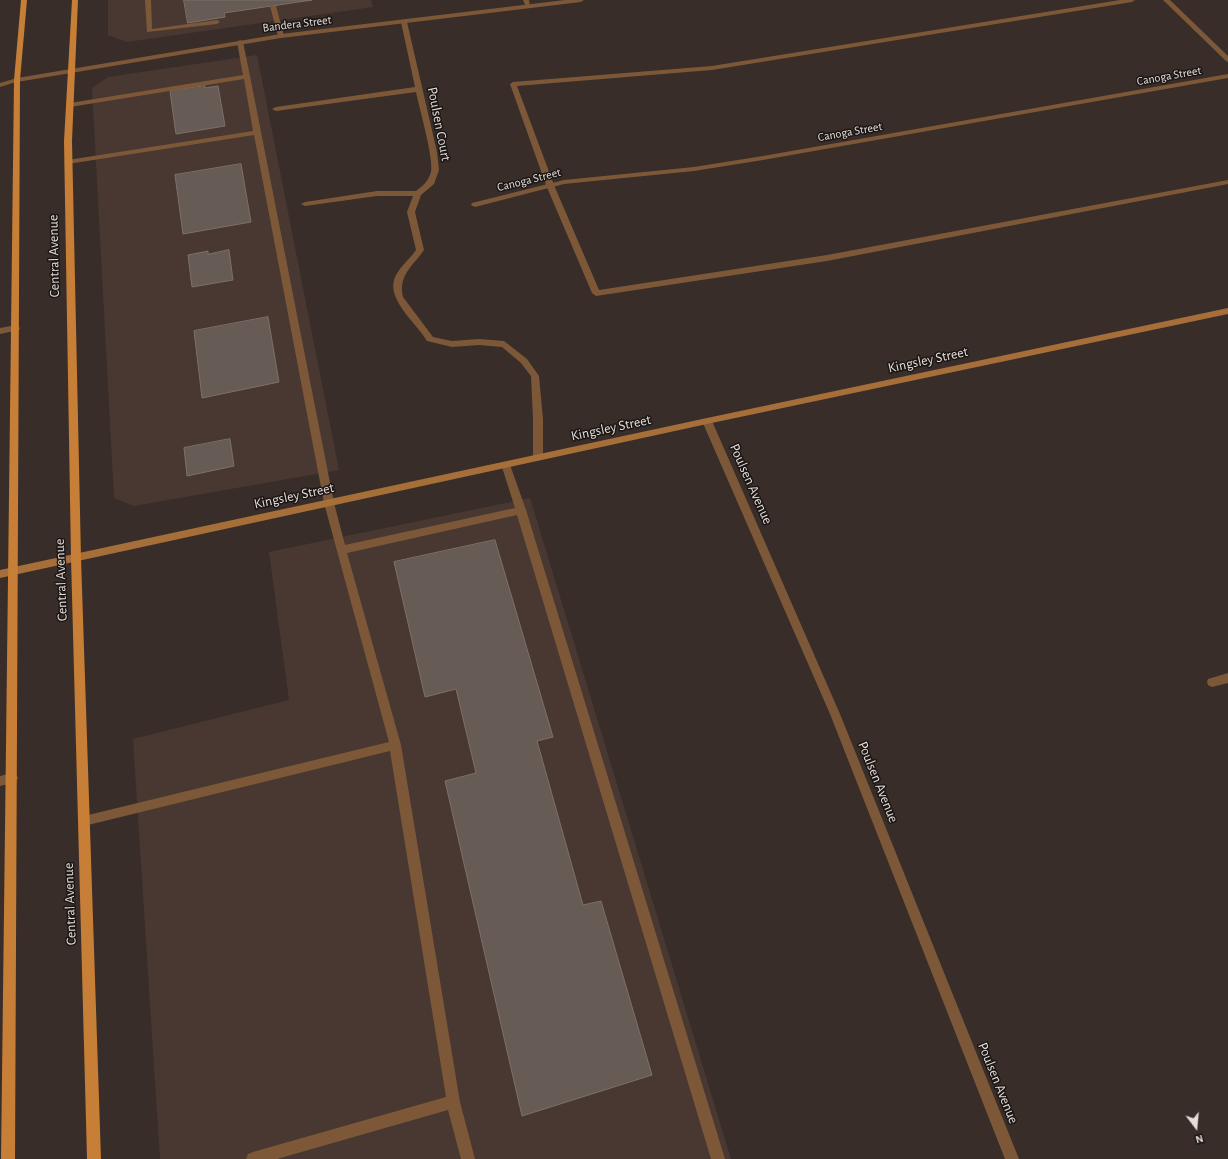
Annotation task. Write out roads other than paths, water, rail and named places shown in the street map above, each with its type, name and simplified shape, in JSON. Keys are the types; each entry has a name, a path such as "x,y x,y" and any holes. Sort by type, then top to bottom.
{"main road":[{"path":"8,1159 6,780 14,571 17,80 24,0"},
{"name":"Central Avenue","path":"75,0 68,162 76,558 94,1159"},
{"name":"Kingsley Street","path":"0,574 506,464 1228,311"}],"street":[{"path":"148,0 149,31 216,22"},
{"name":"Bandera Street","path":"0,85 17,80 281,36 404,22 527,3 581,0"},
{"path":"1132,0 712,68 513,84 550,185 596,293 827,258 1228,182"},
{"path":"1166,0 1228,60"},
{"path":"273,6 281,36"},
{"name":"Poulsen Court","path":"404,22 433,152 435,170 430,184 418,194 411,212 420,250 398,279 397,294 406,308 427,331 430,340 452,344 479,342 504,344 524,361 535,376 538,419 538,458"},
{"path":"240,42 329,503 395,745 453,1102 468,1159"},
{"path":"70,105 247,76"},
{"name":"Canoga Street","path":"475,205 564,182 694,169 763,158 1228,76"},
{"path":"276,109 419,89"},
{"path":"68,162 258,132"},
{"path":"304,204 389,192 407,192 418,194"},
{"path":"0,331 16,328"},
{"name":"Poulsen Avenue","path":"707,421 835,714 1012,1159"},
{"path":"506,464 718,1159"},
{"path":"342,550 520,510"},
{"path":"1212,682 1228,678"},
{"path":"84,821 395,745"},
{"path":"253,1159 453,1102"}]}
